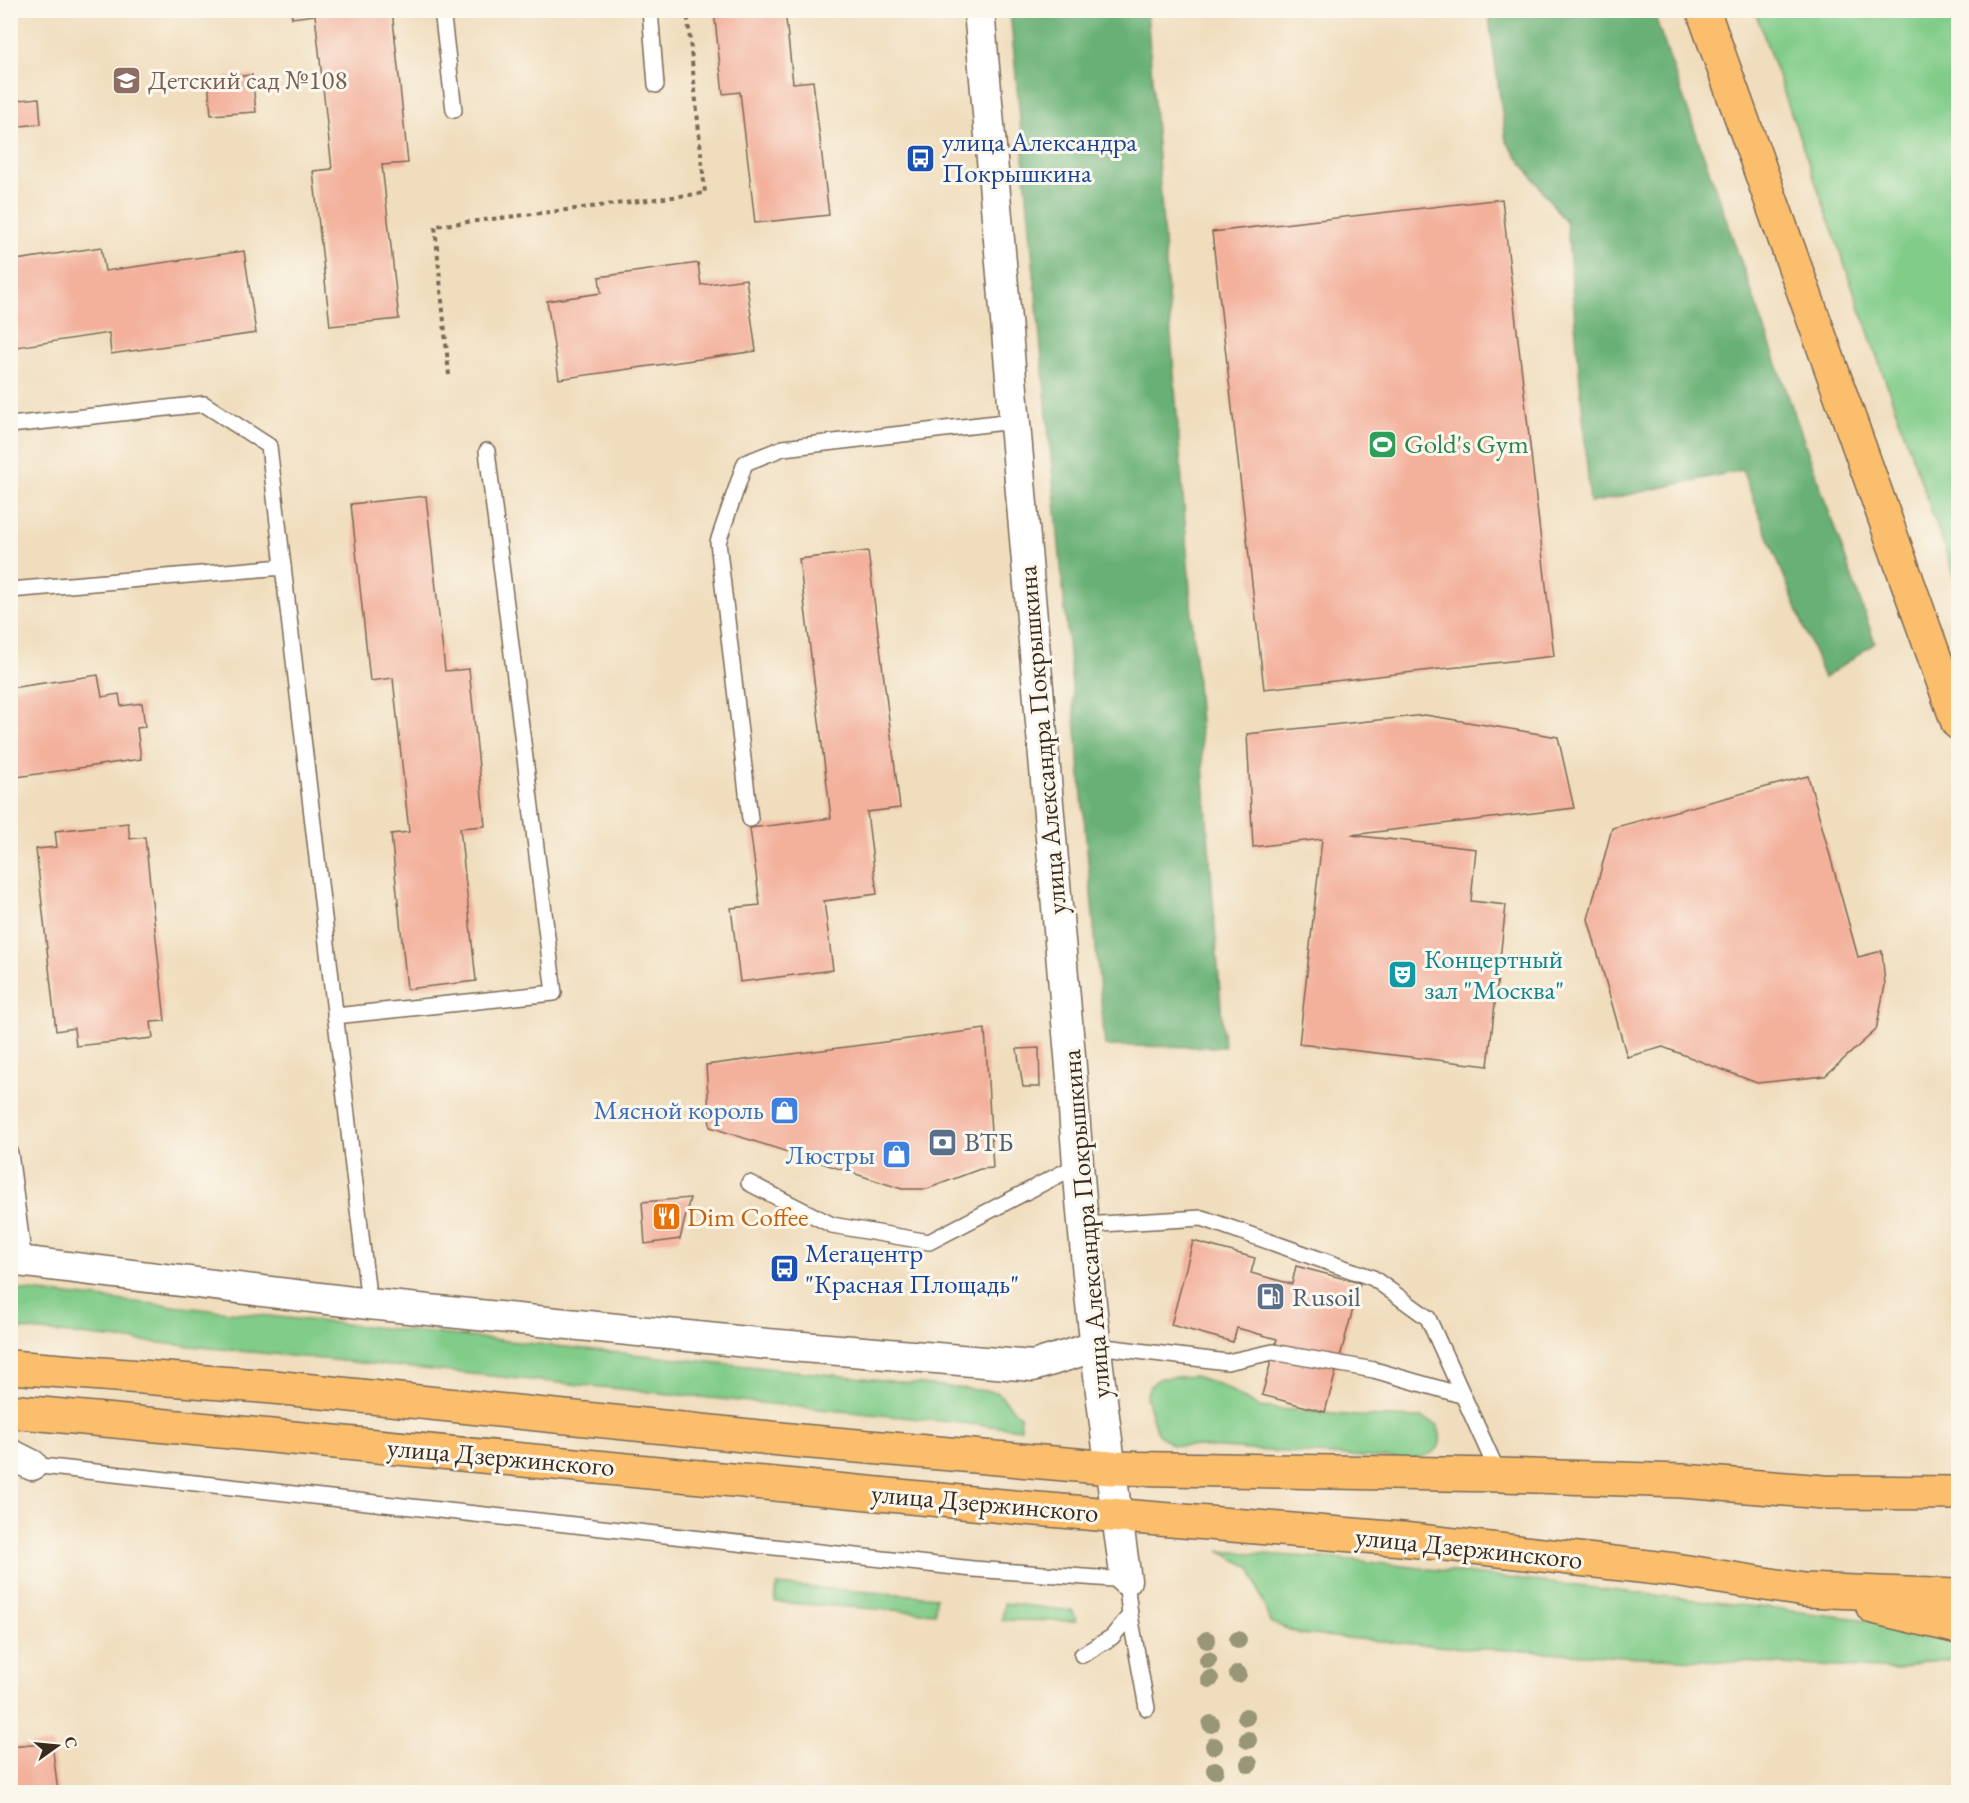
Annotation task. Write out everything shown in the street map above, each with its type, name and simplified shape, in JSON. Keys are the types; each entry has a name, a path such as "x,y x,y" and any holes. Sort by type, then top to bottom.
{"main road":[{"path":"1703,10 1959,723"},
{"name":"улица Дзержинского","path":"10,1367 273,1387 812,1443 1111,1468 1499,1474 1682,1481 1824,1492 1959,1493"},
{"name":"улица Дзержинского","path":"10,1411 1117,1515 1402,1539 1675,1570 1804,1590 1959,1596"},
{"path":"1903,1494 1959,1481"},
{"path":"1804,1590 1959,1627"}],"street":[{"name":"улица Александра Покрышкина","path":"979,10 1078,1165 1111,1468 1126,1580"},
{"path":"17,1261 369,1304 767,1344 1033,1366 1097,1346"}],"lane":[{"path":"442,10 454,110"},
{"path":"650,10 656,85"},
{"path":"10,425 204,404 270,446 369,1304"},
{"path":"750,819 718,542 745,463 783,448 1014,421"},
{"path":"335,1016 554,993 487,451"},
{"path":"10,590 283,567"},
{"path":"10,1153 17,1261"},
{"path":"749,1183 832,1225 929,1242 1078,1165"},
{"path":"1084,1225 1202,1218 1373,1278 1428,1318 1461,1395 1499,1474"},
{"path":"1097,1346 1227,1362 1274,1352 1374,1370 1461,1395"},
{"path":"21,1460 973,1569 1126,1580 1147,1708"},
{"path":"1082,1655 1112,1637 1130,1615"}],"path":[{"path":"449,375 435,226 705,193 687,10"}],"green space":[{"path":"1010,11 1147,11 1224,1047 1105,1046"},
{"path":"1488,11 1653,11 1875,643 1824,678 1742,470 1590,503 1567,224 1506,141"},
{"path":"1755,11 1958,11 1958,586"},
{"path":"10,1289 997,1392 1020,1416 1021,1429 11,1328"},
{"path":"1195,1376 1223,1386 1258,1407 1356,1416 1422,1418 1437,1425 1440,1433 1439,1445 1432,1453 1413,1460 1172,1445 1157,1433 1146,1397 1150,1386 1160,1378"},
{"path":"1219,1551 1352,1560 1913,1625 1958,1638 1958,1661 1922,1661 1897,1670 1448,1647 1300,1634 1270,1622 1250,1567"},
{"path":"777,1585 936,1597 935,1613 775,1602"},
{"path":"1004,1603 1073,1611 1076,1621 1002,1620"}],"building":[{"path":"291,10 392,10 408,163 382,165 399,319 330,326 313,171 332,169 315,15 292,18"},
{"path":"714,10 785,10 793,83 813,81 829,215 755,223 740,92 723,94"},
{"path":"252,75 256,112 211,115 208,79"},
{"path":"39,98 41,124 10,127 10,101"},
{"name":"Gold's Gym","path":"1502,199 1554,656 1264,689 1212,232"},
{"path":"101,247 105,271 244,251 256,333 111,354 109,333 10,348 10,261"},
{"path":"698,263 701,285 746,279 756,351 559,379 547,301 601,293 599,277"},
{"path":"426,496 445,671 469,669 485,826 460,828 476,981 407,989 391,834 409,832 393,678 370,681 351,504"},
{"path":"868,551 900,808 867,812 877,894 824,901 833,970 740,982 731,908 760,905 750,828 831,818 799,559"},
{"path":"98,675 102,697 119,694 121,706 142,703 145,727 137,728 141,759 10,778 10,688"},
{"path":"1425,715 1558,737 1574,808 1351,835 1476,849 1471,901 1506,905 1488,1066 1299,1044 1322,839 1253,847 1247,734"},
{"path":"1808,776 1858,957 1882,951 1885,985 1876,1030 1825,1076 1757,1083 1663,1047 1627,1057 1588,919 1612,828"},
{"path":"128,823 130,839 145,837 165,1021 151,1022 153,1038 76,1046 74,1028 56,1031 36,849 57,847 55,831"},
{"path":"985,1029 993,1168 980,1169 927,1189 902,1189 710,1127 706,1065"},
{"path":"1039,1048 1040,1087 1023,1087 1017,1049"},
{"path":"690,1198 680,1239 645,1244 642,1202"},
{"path":"1193,1241 1255,1258 1251,1273 1292,1284 1296,1266 1360,1283 1325,1412 1262,1395 1277,1339 1237,1328 1233,1342 1171,1325"},
{"path":"52,1743 58,1792 16,1792 10,1747"}],"place":[{"name":"Детский сад №108","path":"127,80"},
{"name":"улица Александра Покрышкина","path":"921,158"},
{"name":"Gold's Gym","path":"1383,444"},
{"name":"Концертный зал \"Москва\"","path":"1403,975"},
{"name":"Мясной король","path":"785,1110"},
{"name":"ВТБ","path":"943,1142"},
{"name":"Люстры","path":"896,1155"},
{"name":"Dim Coffee","path":"666,1217"},
{"name":"Мегацентр \"Красная Площадь\"","path":"784,1269"},
{"name":"Rusoil","path":"1271,1297"}]}
